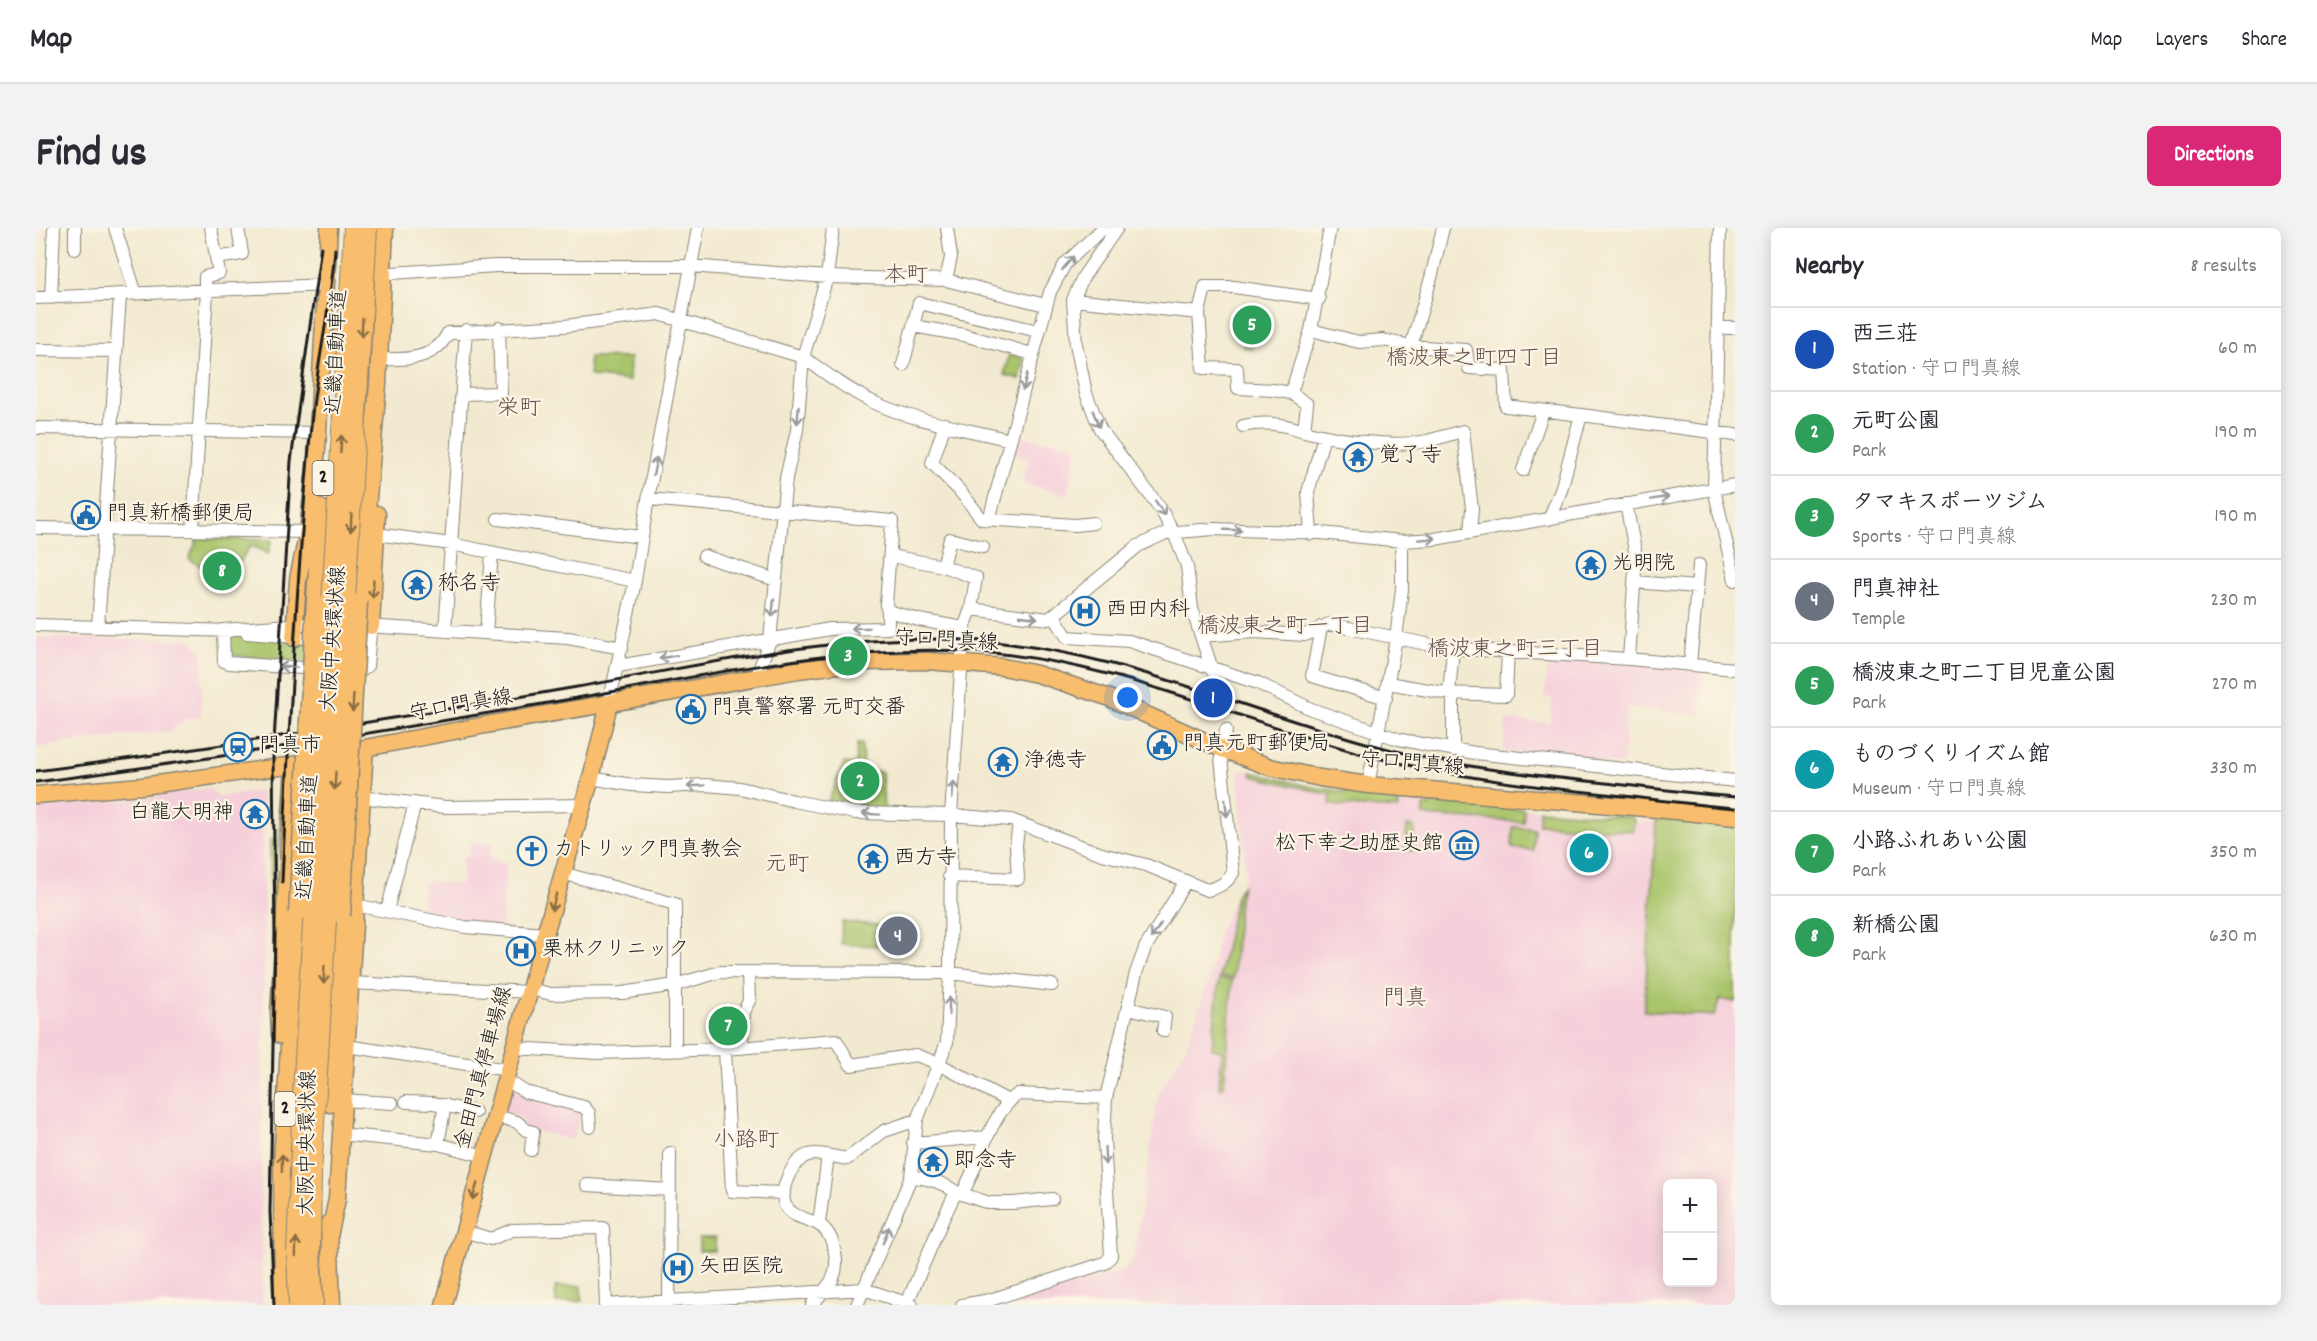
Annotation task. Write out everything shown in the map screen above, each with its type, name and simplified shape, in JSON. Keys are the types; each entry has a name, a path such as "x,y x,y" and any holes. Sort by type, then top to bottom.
{"highway":[{"name":"近畿自動車道","path":"298,1305 296,1242 302,1082 353,228"},
{"name":"近畿自動車道","path":"314,1305 311,1252 312,1174 368,228"}],"main road":[{"name":"2","path":"321,515 317,436 329,228"},
{"name":"大阪中央環状線","path":"283,1305 283,1138 315,600 333,357 338,228"},
{"path":"333,357 355,300 361,228"},
{"path":"376,228 374,289 378,337"},
{"name":"大阪中央環状線","path":"332,1305 327,1199 328,1133 359,602 378,384 378,337 385,228"},
{"path":"378,337 389,300 395,228"},
{"path":"294,631 298,579 308,532 317,436 331,374"},
{"path":"370,634 382,437 378,384"},
{"name":"守口門真線","path":"36,795 142,786 294,765 364,748 798,670 863,662 963,662 1037,674 1073,685 1107,697 1222,749 1270,766 1320,778 1368,785 1735,817"},
{"name":"金田門真停車場線","path":"444,1305 544,934 591,778 609,704"},
{"path":"330,1232 337,1199 341,1100 351,983 364,748"},
{"path":"283,1138 279,1012 294,765"}],"street":[{"path":"51,298 54,228"},
{"path":"75,228 75,249"},
{"path":"115,228 136,294"},
{"path":"193,530 200,430 205,277 219,273 211,228"},
{"path":"216,258 242,254 238,228"},
{"path":"609,704 635,581 641,537 698,228"},
{"path":"756,678 770,640 786,478 796,430 803,357 827,277 833,228"},
{"path":"946,280 951,257 947,228"},
{"path":"989,520 1045,305 1065,264 1103,228"},
{"path":"1117,228 1083,277 1073,300 1076,344 1086,393 1100,429 1160,508 1174,533 1187,566 1192,609 1213,672"},
{"path":"1291,393 1319,299 1330,228"},
{"path":"1411,346 1443,228"},
{"path":"1720,228 1714,489 1735,580"},
{"path":"392,273 496,266 691,266 827,277 946,280 1045,305"},
{"path":"36,298 326,285"},
{"path":"1304,431 1307,404 1291,393 1238,388 1237,369 1203,368 1199,313 1205,287 1234,287 1319,299"},
{"path":"98,627 120,296"},
{"path":"1073,300 1199,313"},
{"path":"903,364 920,303 1038,331"},
{"path":"378,359 422,356 434,351 443,343 448,333 466,330 565,326 659,314 803,357 823,372 874,402 904,413 1010,440"},
{"path":"914,326 964,335 1032,354"},
{"path":"463,394 501,393 499,328"},
{"path":"1718,328 1735,328"},
{"path":"445,631 466,330"},
{"path":"1311,330 1359,342 1383,340 1411,346 1466,350 1469,368 1504,370 1506,406 1735,435"},
{"path":"36,350 117,351"},
{"path":"1524,470 1543,411"},
{"path":"1549,519 1561,490 1581,415"},
{"path":"945,424 932,463 959,490 982,519 1076,525 1093,523"},
{"path":"1243,426 1284,424 1324,436 1389,443 1425,441 1463,431 1472,509 1470,533"},
{"path":"36,428 200,430 317,436"},
{"path":"1311,534 1308,492 1324,436"},
{"path":"971,609 1049,620 1138,546 1166,533 1214,529 1402,541 1436,539 1735,485"},
{"path":"618,666 830,629 888,628 886,605 892,521 648,499"},
{"path":"1626,504 1636,556 1629,659"},
{"path":"498,519 641,537"},
{"path":"36,528 308,532"},
{"path":"376,534 452,544 635,581"},
{"path":"943,566 950,539 983,546"},
{"path":"1368,785 1396,639 1402,590 1402,541"},
{"path":"486,633 492,553"},
{"path":"704,556 776,580"},
{"path":"857,1305 911,1177 917,1120 947,1042 951,814 964,628 971,609 976,578 943,566 891,556"},
{"path":"1690,665 1699,565"},
{"path":"1634,582 1697,587"},
{"path":"888,611 919,620 964,628"},
{"path":"1054,616 1067,637 1130,640 1213,672 1258,683 1311,709 1398,738 1453,750 1735,781"},
{"path":"36,625 294,631 309,623 370,634 445,631 486,633 568,638 622,648"},
{"path":"1201,636 1254,632 1305,635 1329,624 1453,649 1629,659 1735,669"},
{"path":"1322,627 1312,676 1386,698"},
{"path":"223,630 224,661 229,663 361,671 367,666 370,634"},
{"path":"1453,649 1451,693 1453,750"},
{"path":"1388,683 1451,693 1506,695 1508,652"},
{"path":"591,778 651,787 706,785 740,788 855,813 951,814 1019,823 1102,854 1146,866 1207,890 1216,888 1230,879 1233,873 1222,749 1226,741 1226,730"},
{"path":"360,797 445,807 583,805"},
{"path":"387,911 415,803"},
{"path":"291,817 360,817"},
{"path":"949,876 1018,879 1016,845 1019,823"},
{"path":"562,873 675,904 675,1049"},
{"path":"963,1305 990,1303 1105,1263 1111,1256 1104,1140 1106,1098 1136,973 1145,948 1186,881"},
{"path":"355,905 465,927 544,934"},
{"path":"351,983 551,994 611,993 675,985 720,972 748,974 950,973 1052,985"},
{"path":"742,1048 743,1012 749,1001 748,974"},
{"path":"1128,1008 1165,1017 1163,1031"},
{"path":"514,1048 598,1053 725,1049 836,1040 851,1065 916,1055 937,1063 1008,1101"},
{"path":"346,1046 507,1075 525,1092 584,1107 589,1113 590,1127"},
{"path":"725,1049 732,1191 784,1193"},
{"path":"464,1231 492,1239 512,1230 603,1228 606,1305 669,1301 695,1302 864,1289 910,1304 959,1193 973,1175 987,1137 1008,1101 1018,1094 1106,1098"},
{"path":"341,1100 392,1103"},
{"path":"406,1102 445,1105 475,1112"},
{"path":"438,1144 445,1105"},
{"path":"495,1116 518,1122 525,1130 533,1132 531,1150"},
{"path":"812,1305 831,1280 835,1269 835,1258 833,1245 819,1223 789,1211 784,1203 784,1185 794,1163 803,1155 812,1153 847,1159 884,1131 917,1120"},
{"path":"339,1134 438,1144 485,1156"},
{"path":"913,1143 987,1137"},
{"path":"669,1301 670,1154"},
{"path":"819,1223 828,1156"},
{"path":"911,1177 928,1178 959,1193 989,1203 1052,1199"},
{"path":"587,1185 670,1190"}],"shaded area":[{"path":"1015,435 1077,446 1068,495 1022,483 1029,460 1009,453"},
{"path":"36,637 191,640 203,653 201,717 187,719 170,731 36,748"},
{"path":"1548,657 1703,671 1700,714 1627,708 1623,765 1504,752 1506,720 1550,723 1552,698 1545,698"},
{"path":"1238,769 1321,790 1630,818 1634,822 1656,822 1661,819 1735,826 1735,1305 1013,1305 1124,1270 1131,1262 1135,1251 1158,1094 1186,1047 1208,982 1219,931 1246,875"},
{"path":"209,788 219,797 258,791 262,796 264,963 261,1205 263,1305 36,1305 36,808 139,799"},
{"path":"493,843 489,858 506,864 502,930 419,915 424,881 462,884 462,857 470,857 469,844"},
{"path":"508,1086 581,1110 573,1140 527,1129 521,1122 522,1117 500,1113"}],"green space":[{"path":"1246,315 1259,316 1258,335 1252,348 1243,347"},
{"path":"1009,355 1022,358 1024,361 1020,379 1004,375"},
{"path":"589,357 630,358 629,381 590,376"},
{"path":"198,538 272,540 268,554 255,547 249,547 228,583 189,559"},
{"path":"231,635 360,646 358,665 237,656 228,647 228,639"},
{"path":"857,744 862,744 863,769 882,772 884,811 828,802 844,763 856,764"},
{"path":"1251,772 1312,787 1396,799 1399,809 1330,805 1331,795 1252,776"},
{"path":"280,784 288,785 280,855"},
{"path":"1430,801 1524,809 1523,822 1424,816 1424,806 1429,806"},
{"path":"1539,810 1631,817 1634,820 1633,831 1539,824"},
{"path":"1661,819 1735,826 1735,1002 1720,999 1714,1016 1644,1011 1656,822"},
{"path":"1407,826 1414,827 1413,851 1405,850"},
{"path":"1513,827 1534,829 1533,850 1512,848"},
{"path":"270,840 276,840 275,917 272,918"},
{"path":"1243,884 1239,898 1233,979 1220,976 1220,974 1236,895"},
{"path":"842,922 878,925 877,946 841,944"},
{"path":"1219,978 1232,981 1224,1087 1219,1087 1222,1051 1212,1049"},
{"path":"721,1013 736,1014 735,1038 732,1044 720,1044"},
{"path":"699,1238 715,1238 715,1251 699,1251"},
{"path":"581,1286 582,1301 556,1303 555,1287"}],"railway":[{"path":"274,1305 270,1212 275,934 273,758 291,461 321,247"},
{"path":"282,882 302,532 312,415 331,291 335,249"},
{"path":"36,771 172,753 374,721 769,653 866,641 915,639 964,640 1067,653 1168,680 1366,743 1452,763 1539,776 1735,797"},
{"path":"36,782 172,764 374,732 769,664 818,657 915,650 964,651 1016,656 1067,665 1167,691 1366,755 1423,768 1539,786 1735,808"}],"place":[{"name":"橋波東之町二丁目児童公園","path":"1252,325"},
{"name":"覚了寺","path":"1358,457"},
{"name":"門真新橋郵便局","path":"86,515"},
{"name":"光明院","path":"1591,565"},
{"name":"新橋公園","path":"222,571"},
{"name":"称名寺","path":"417,585"},
{"name":"西田内科","path":"1085,611"},
{"name":"タマキスポーツジム","path":"848,656"},
{"name":"西三荘","path":"1213,698"},
{"name":"門真警察署 元町交番","path":"691,709"},
{"name":"門真元町郵便局","path":"1162,745"},
{"name":"門真市","path":"238,747"},
{"name":"浄徳寺","path":"1003,762"},
{"name":"元町公園","path":"860,781"},
{"name":"白龍大明神","path":"255,814"},
{"name":"松下幸之助歴史館","path":"1464,845"},
{"name":"カトリック門真教会","path":"532,851"},
{"name":"ものづくりイズム館","path":"1589,853"},
{"name":"西方寺","path":"873,859"},
{"name":"門真神社","path":"898,936"},
{"name":"栗林クリニック","path":"521,951"},
{"name":"小路ふれあい公園","path":"728,1026"},
{"name":"即念寺","path":"933,1162"},
{"name":"矢田医院","path":"678,1268"}],"district":[{"name":"本町","path":"906,276"},
{"name":"橋波東之町四丁目","path":"1474,359"},
{"name":"栄町","path":"519,409"},
{"name":"橋波東之町一丁目","path":"1285,627"},
{"name":"橋波東之町三丁目","path":"1515,650"},
{"name":"元町","path":"787,865"},
{"name":"門真","path":"1405,999"},
{"name":"小路町","path":"746,1141"}]}
